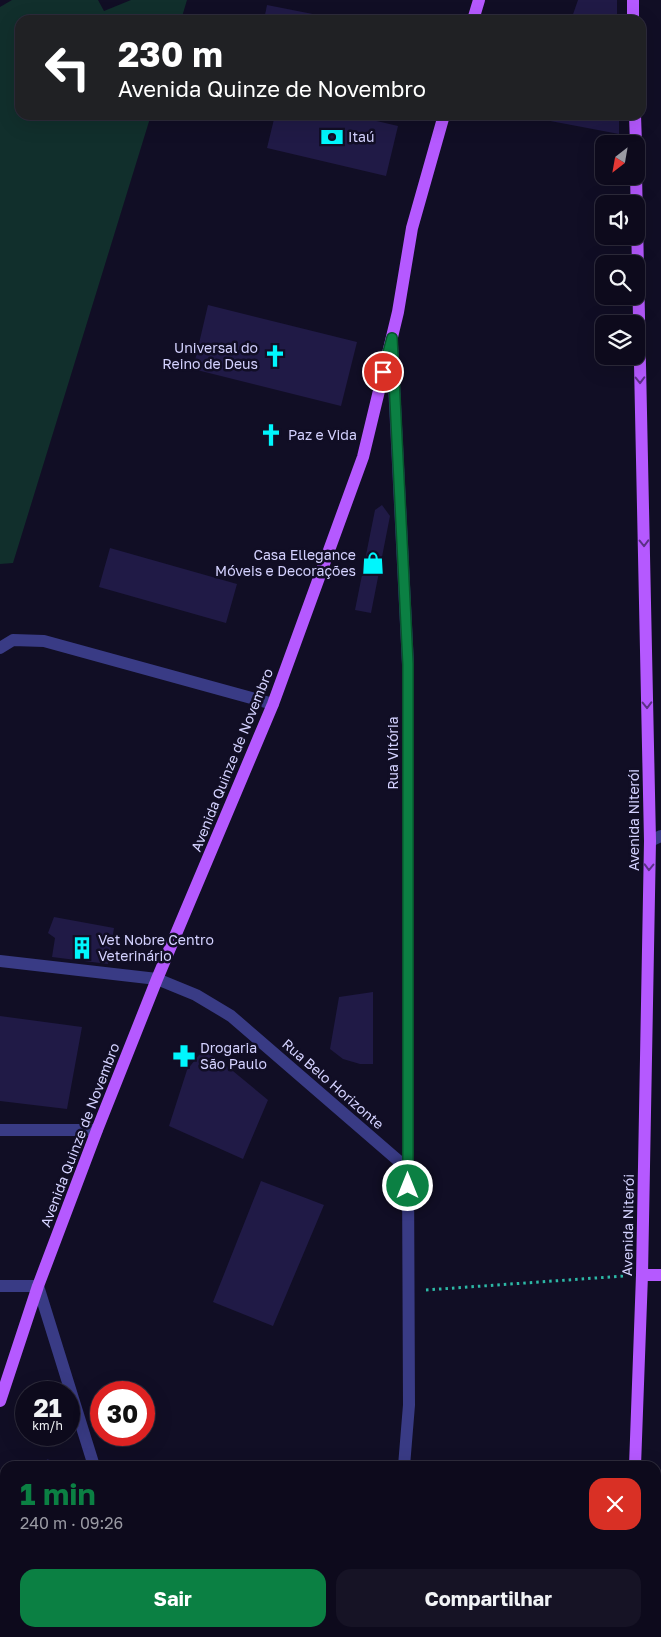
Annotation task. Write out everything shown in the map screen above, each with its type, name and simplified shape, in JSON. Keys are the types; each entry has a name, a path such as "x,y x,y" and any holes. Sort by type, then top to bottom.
{"main road":[{"path":"474,15 479,0"},
{"path":"633,0 633,15"},
{"name":"Avenida Quinze de Novembro","path":"0,1401 38,1286 96,1130 157,979 273,704 363,457 392,338 412,228 443,120"},
{"path":"635,120 636,135"},
{"name":"Avenida Niterói","path":"635,1461 655,839 636,185"},
{"path":"642,1275 661,1276"}],"street":[{"name":"Rua Vitória","path":"392,338 408,664 408,1169"},
{"path":"0,648 13,640 44,641 273,704"},
{"name":"Rua Belo Horizonte","path":"0,961 157,979 196,995 231,1016 408,1169"},
{"path":"0,1130 96,1130"},
{"path":"404,1461 409,1405 408,1169"},
{"path":"0,1286 38,1286 92,1461"}],"path":[{"path":"409,1291 642,1275"}],"green space":[{"path":"12,0 98,0 104,11 131,0 187,0 182,15 15,15 15,120 149,120 13,563 0,564 0,7"}],"building":[{"path":"578,0 617,0 617,15 573,15"},
{"path":"267,5 318,15 265,15"},
{"name":"Itaú","path":"274,120 372,120 398,126 386,176 267,148"},
{"path":"545,120 619,120 619,134"},
{"name":"Universal do Reino de Deus","path":"208,305 357,342 341,406 193,369"},
{"name":"Casa Ellegance Móveis e Decorações","path":"382,505 390,516 371,613 355,610 375,510"},
{"path":"110,548 237,584 226,623 99,587"},
{"name":"Vet Nobre Centro Veterinário","path":"54,917 114,928 108,964 52,957 55,938 48,933"},
{"path":"373,992 373,1064 360,1064 343,1059 330,1049 339,997"},
{"path":"0,1016 82,1027 67,1109 0,1101"},
{"path":"203,1050 222,1062 268,1100 243,1159 169,1126 187,1070"},
{"path":"261,1181 324,1205 273,1326 213,1302"}],"place":[{"name":"Itaú","path":"332,137"},
{"name":"Universal do Reino de Deus","path":"275,356"},
{"name":"Paz e Vida","path":"271,435"},
{"name":"Casa Ellegance Móveis e Decorações","path":"373,563"},
{"name":"Vet Nobre Centro Veterinário","path":"82,948"},
{"name":"Drogaria São Paulo","path":"184,1056"}],"route":[{"path":"383,372 392,338 408,664 408,1186"}]}
